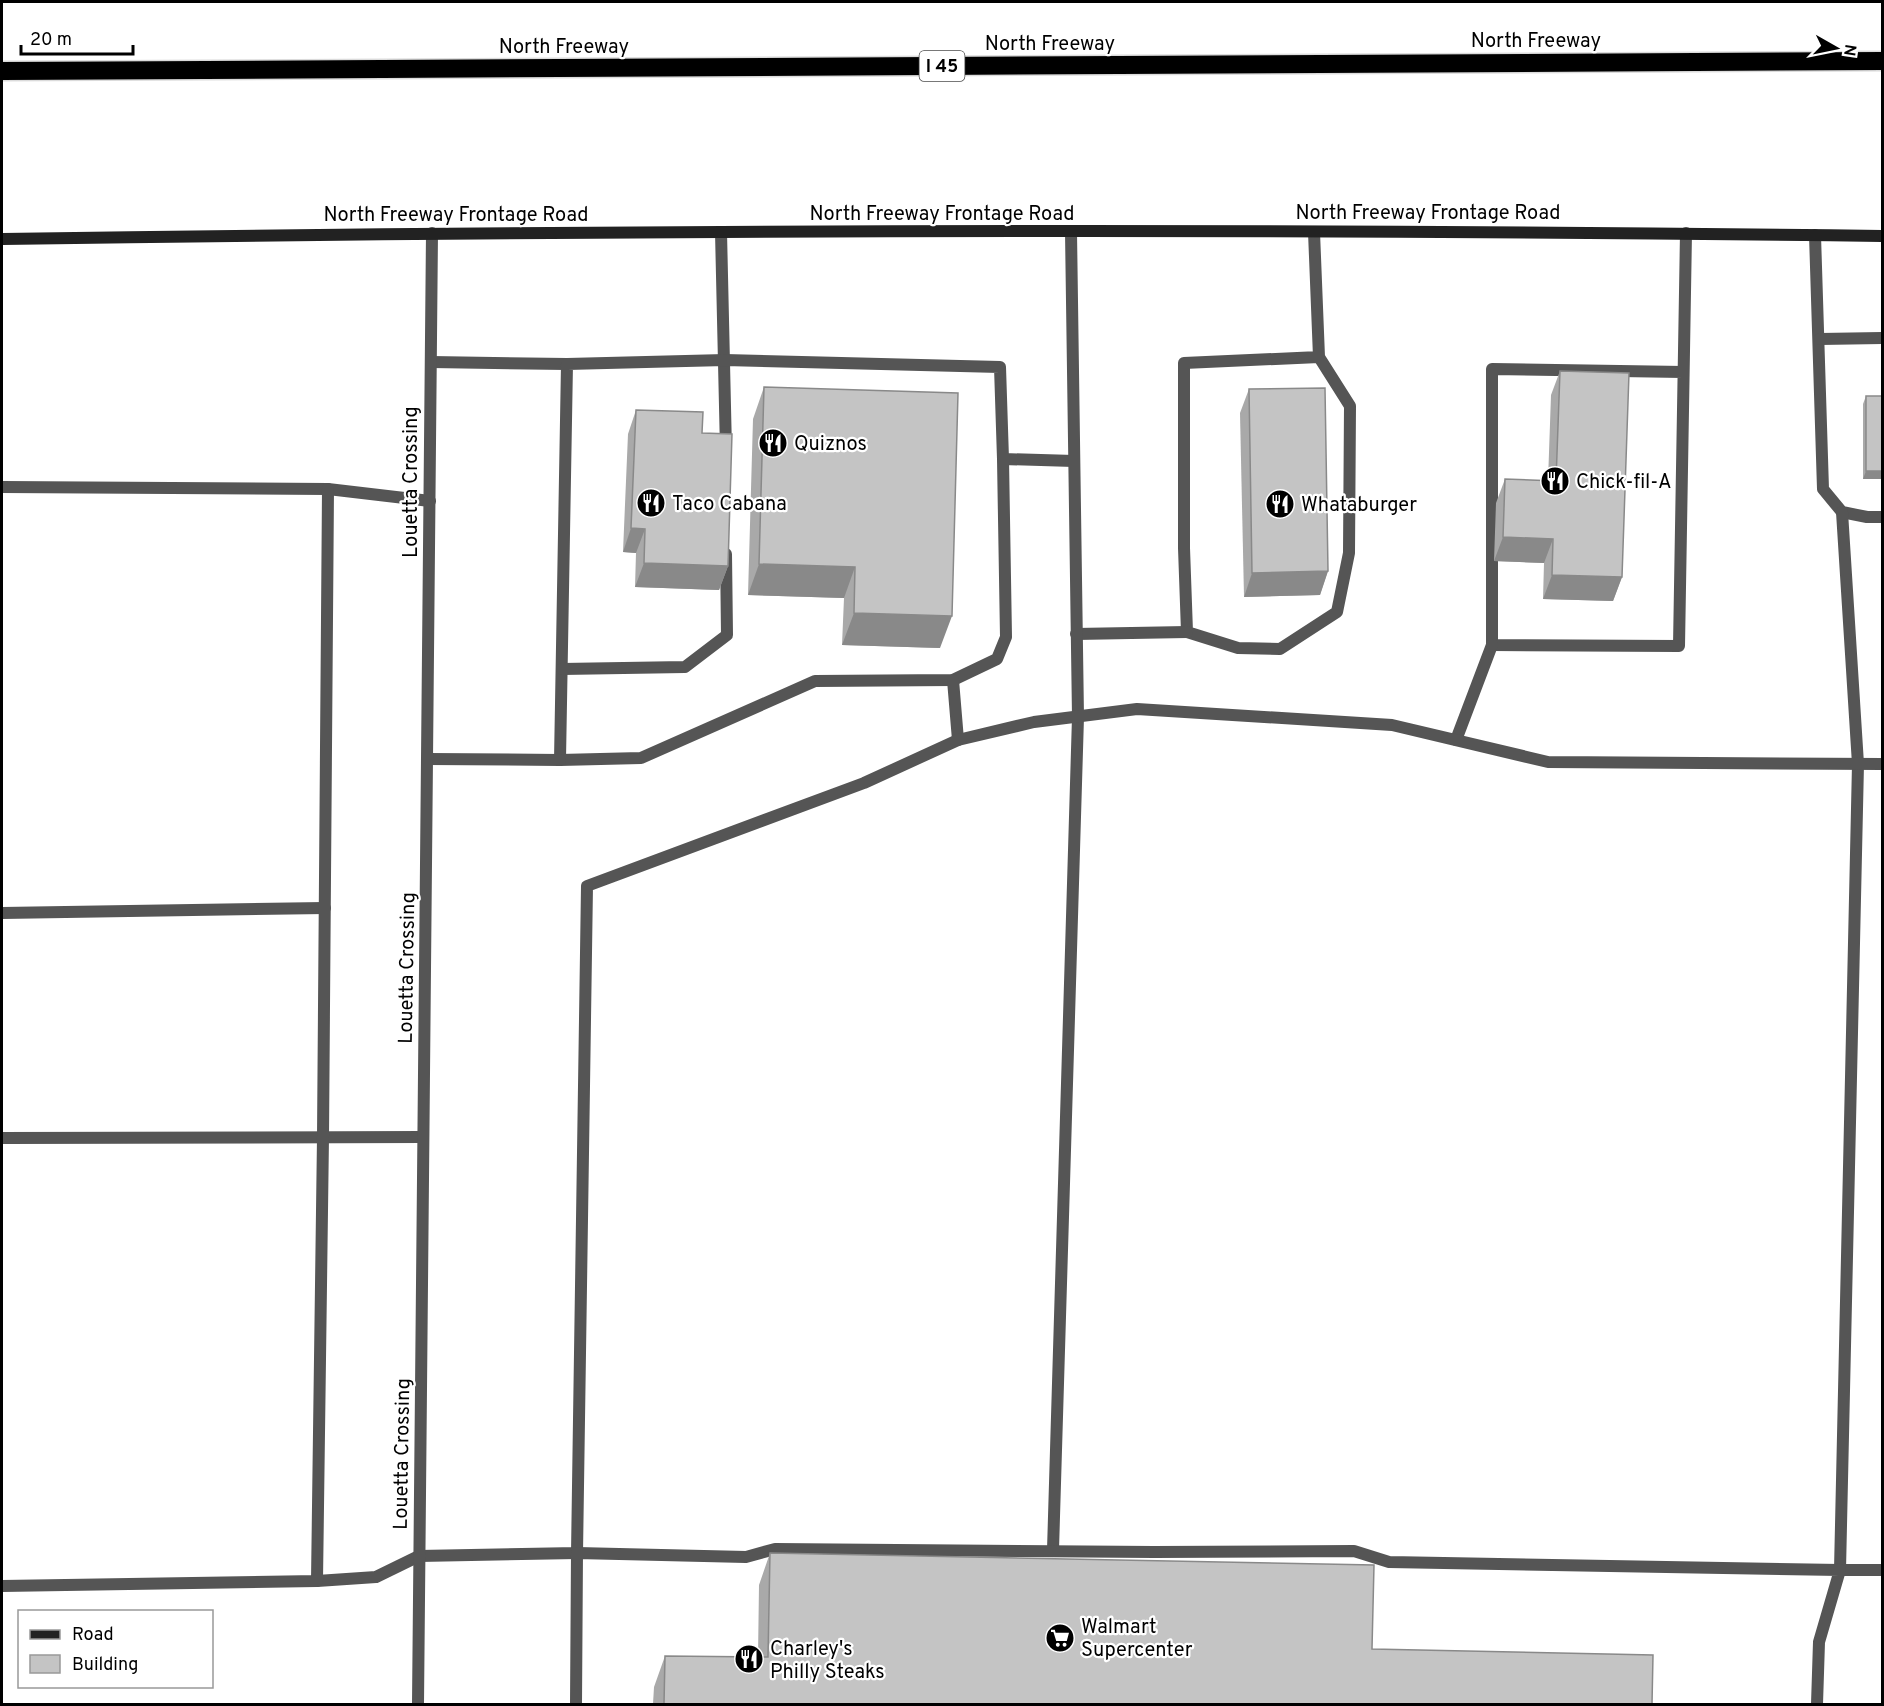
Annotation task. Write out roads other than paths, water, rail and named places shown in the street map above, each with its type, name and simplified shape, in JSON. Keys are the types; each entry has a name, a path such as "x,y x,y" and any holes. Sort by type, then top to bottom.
{"highway":[{"name":"North Freeway","path":"2,71 1882,61"}],"main road":[{"name":"North Freeway Frontage Road","path":"2,239 432,233 721,232 1686,233 1882,236"}],"street":[{"path":"721,232 726,468"},
{"path":"1053,1550 1078,717 1071,232"},
{"path":"1076,634 1187,632 1238,648 1280,649 1337,612 1349,553 1350,406 1320,357 1314,232"},
{"name":"Louetta Crossing","path":"418,1704 432,233"},
{"path":"1492,645 1680,646 1686,233"},
{"path":"1815,235 1823,489 1842,512 1858,764 1840,1570 1819,1641 1816,1704"},
{"path":"1820,339 1882,339"},
{"path":"1187,632 1184,548 1184,363 1320,357"},
{"path":"428,759 641,758 815,681 953,680 996,659 1006,636 1004,459 1000,367 725,360 567,364 431,362"},
{"path":"560,760 567,364"},
{"path":"1456,740 1492,645 1492,369 1683,372"},
{"path":"1004,459 1074,461"},
{"path":"2,487 328,489 429,501"},
{"path":"317,1581 328,489"},
{"path":"1842,512 1867,517 1882,517"},
{"path":"562,669 685,667 727,635 726,540"},
{"path":"953,680 958,740"},
{"path":"576,1704 587,886 864,783 958,740 1034,722 1137,710 1392,725 1548,762 1882,764"},
{"path":"2,913 325,908"},
{"path":"2,1138 423,1137"},
{"path":"2,1586 317,1581 376,1577 419,1556 577,1554 746,1557 775,1549 1354,1551 1389,1562 1882,1570"}],"place":[{"name":"Quiznos","path":"773,443"},
{"name":"Chick-fil-A","path":"1555,481"},
{"name":"Taco Cabana","path":"651,503"},
{"name":"Whataburger","path":"1280,504"},
{"name":"Walmart Supercenter","path":"1060,1638"},
{"name":"Charley's Philly Steaks","path":"749,1659"}]}
